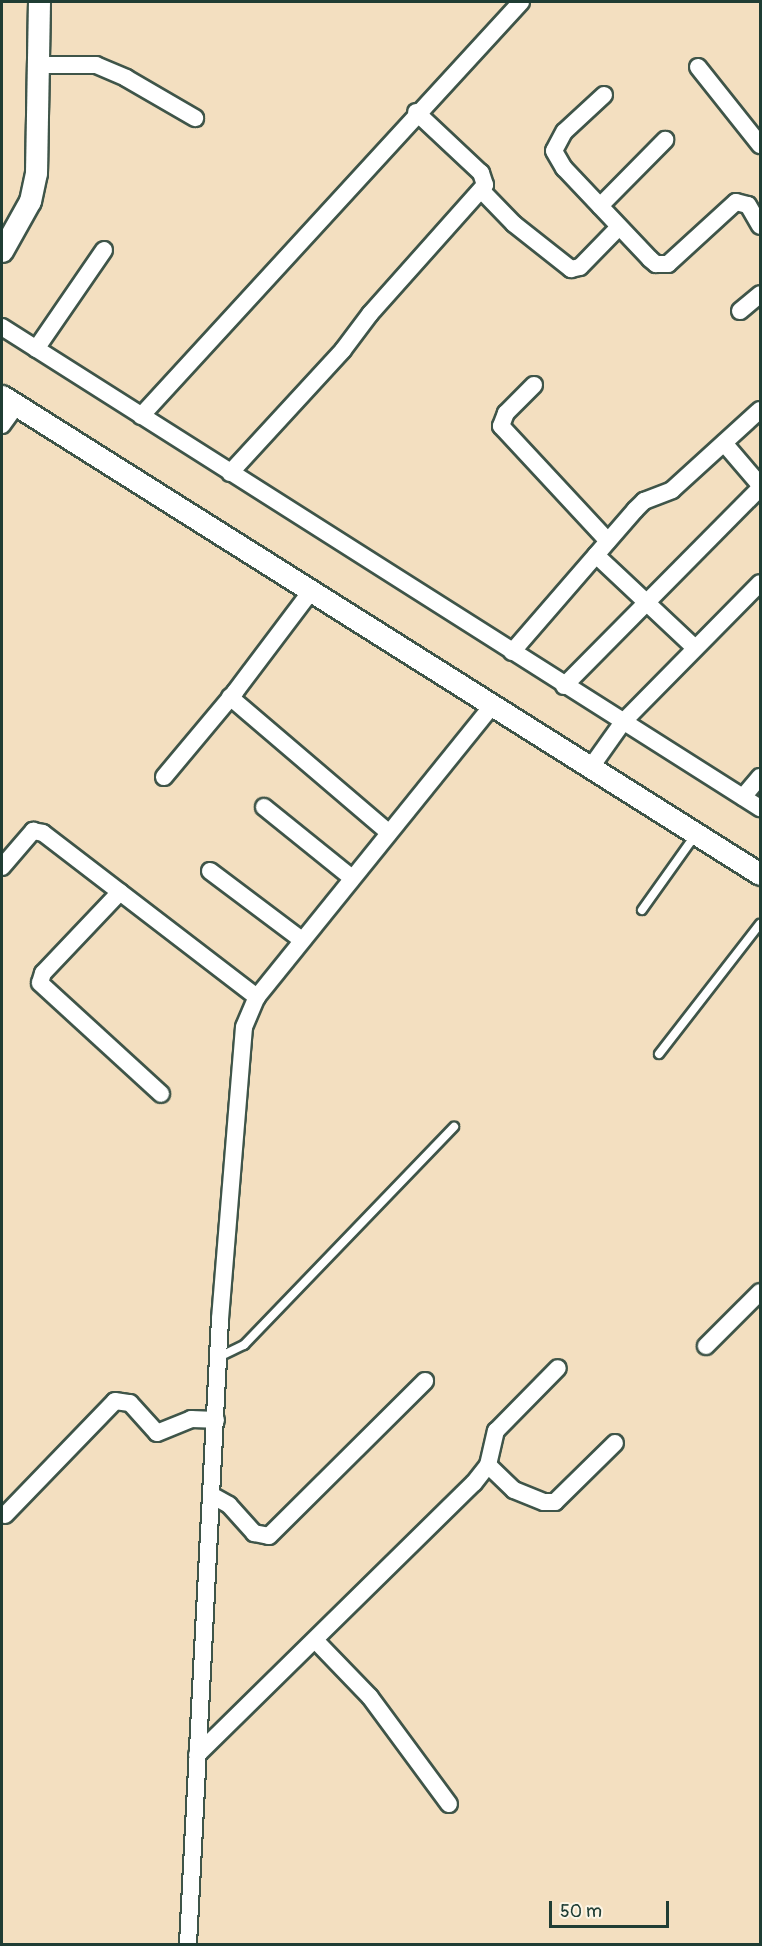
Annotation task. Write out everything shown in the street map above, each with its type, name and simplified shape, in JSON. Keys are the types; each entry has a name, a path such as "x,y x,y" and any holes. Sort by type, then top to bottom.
{"street":[{"path":"2,251 30,201 36,173 40,65 39,2"},
{"path":"141,416 416,112 521,2"},
{"path":"40,65 96,65 126,78 195,118"},
{"path":"698,67 760,145"},
{"path":"604,95 564,132 554,151 564,168 650,259 662,266 687,249 736,202 748,205 760,226"},
{"path":"230,474 482,191 485,181 481,173 416,112"},
{"path":"600,206 665,140"},
{"path":"482,191 514,224 571,269 580,267 619,227"},
{"path":"36,349 104,250"},
{"path":"740,311 760,294"},
{"path":"2,327 512,652 564,686 619,727 760,808"},
{"path":"534,385 506,413 501,426 608,541"},
{"path":"2,425 9,401 493,705 595,761 696,834 760,874"},
{"path":"512,652 644,501 672,490 760,410"},
{"path":"564,686 645,601 760,487 724,443"},
{"path":"596,555 695,648"},
{"path":"595,761 619,727 760,583"},
{"path":"164,777 230,698 311,591"},
{"path":"230,698 389,833"},
{"path":"188,1944 219,1357 240,1047 257,997 493,705"},
{"path":"743,797 760,777"},
{"path":"264,807 352,878"},
{"path":"2,867 29,835 38,830 257,997"},
{"path":"210,871 302,940"},
{"path":"120,892 43,973 40,983 161,1094"},
{"path":"706,1346 760,1292"},
{"path":"197,1755 315,1640 488,1465 496,1431 558,1368"},
{"path":"213,1496 229,1505 254,1533 269,1536 425,1381"},
{"path":"5,1515 115,1401 130,1403 157,1433 191,1419 216,1420"},
{"path":"488,1465 514,1490 544,1502 555,1502 615,1443"},
{"path":"315,1640 370,1697 449,1804"}],"lane":[{"path":"642,910 696,834"},
{"path":"659,1054 760,924"},
{"path":"219,1357 244,1345 454,1127"}]}
